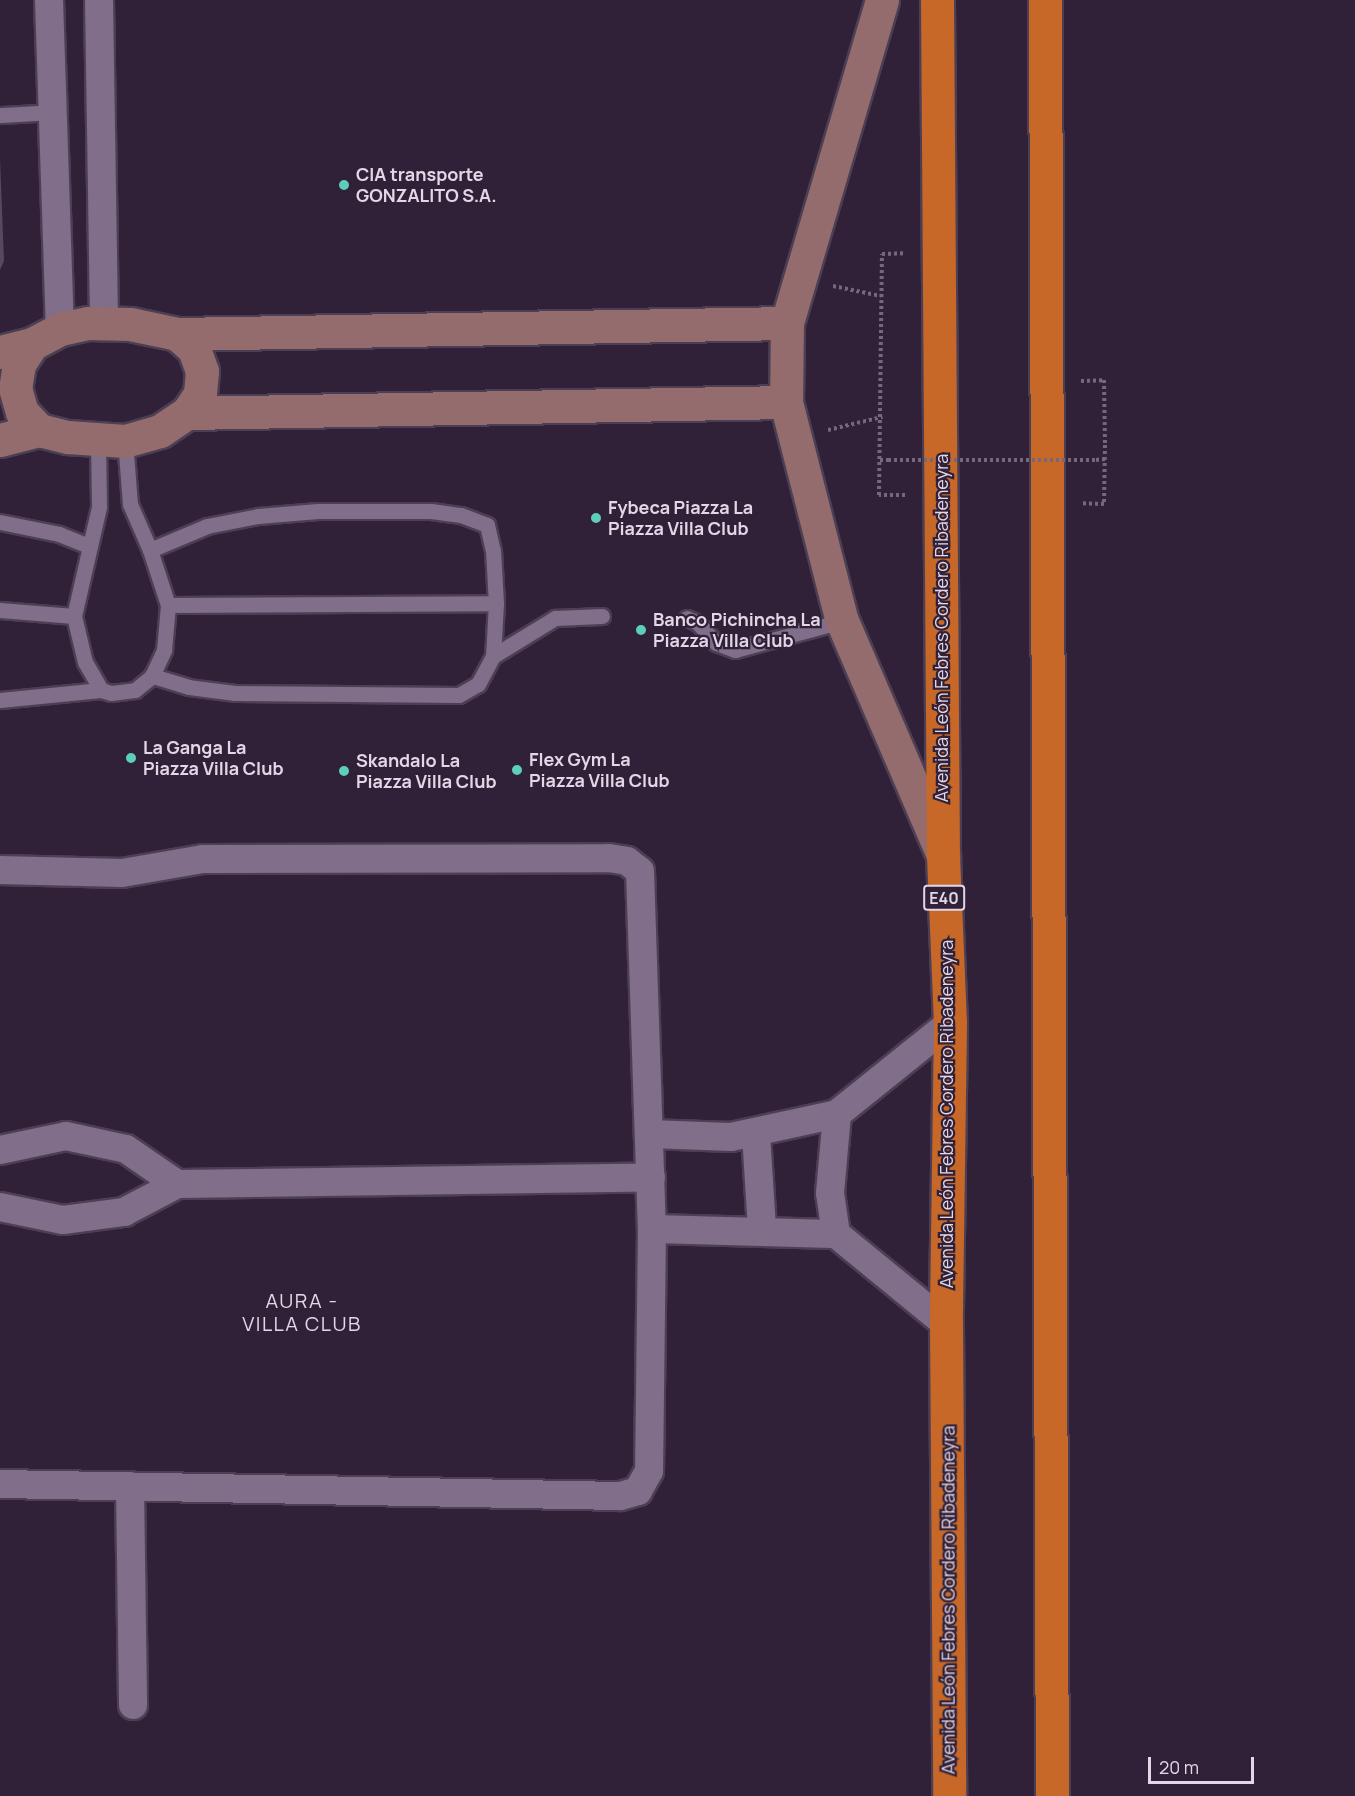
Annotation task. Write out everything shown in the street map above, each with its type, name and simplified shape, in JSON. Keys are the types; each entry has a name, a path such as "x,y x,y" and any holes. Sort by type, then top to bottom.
{"highway":[{"name":"Avenida León Febres Cordero Ribadeneyra","path":"937,0 943,856 950,1023 946,1324 950,1796"},
{"path":"1045,0 1052,1796"}],"street":[{"path":"39,430 22,412 15,388 19,364 46,337 53,112 49,0"},
{"path":"99,0 104,323"},
{"path":"882,0 787,323 786,402 842,621 943,856"},
{"path":"0,352 46,337 104,323 130,324 177,334 787,323"},
{"path":"0,440 39,430 112,441 160,431 187,413 200,394 202,371 194,349 177,334"},
{"path":"187,413 786,402"},
{"path":"0,870 122,873 203,859 609,858 627,861 640,871 652,1230 649,1471 638,1491 620,1496 0,1484"},
{"path":"649,1134 723,1138 756,1134 837,1114 950,1023"},
{"path":"836,1234 830,1181 837,1114"},
{"path":"756,1134 762,1230"},
{"path":"0,1150 66,1136 126,1149 177,1184"},
{"path":"0,1207 63,1220 124,1212 177,1184 651,1178"},
{"path":"652,1230 762,1230 836,1234 946,1324"},
{"path":"130,1486 133,1705"}],"lane":[{"path":"0,115 53,112"},
{"path":"101,690 85,662 74,616 112,441"},
{"path":"0,700 101,690 135,690 152,676 164,650 168,605 150,550 130,504 112,441"},
{"path":"150,550 207,526 258,516 318,511 431,511 461,515 487,525 493,550 496,603 493,656 478,684 459,696 433,698 235,693 189,687 152,676"},
{"path":"0,522 59,534 88,546"},
{"path":"168,605 496,603"},
{"path":"0,609 74,616"},
{"path":"493,656 555,618 602,616"},
{"path":"687,618 698,623 716,643 735,650 842,621"}],"path":[{"path":"939,252 882,254 882,417 879,495 940,495"},
{"path":"800,280 881,296"},
{"path":"1047,381 1104,380 1105,459 1104,504 1048,502"},
{"path":"795,438 882,417"},
{"path":"880,459 1105,459"}],"building":[{"path":"0,159 4,261 0,270"}],"place":[{"name":"CIA transporte GONZALITO S.A.","path":"344,185"},
{"name":"Fybeca Piazza La Piazza Villa Club","path":"596,518"},
{"name":"Banco Pichincha La Piazza Villa Club","path":"641,630"},
{"name":"La Ganga La Piazza Villa Club","path":"131,758"},
{"name":"Flex Gym La Piazza Villa Club","path":"517,770"},
{"name":"Skandalo La Piazza Villa Club","path":"344,771"}],"district":[{"name":"AURA - VILLA CLUB","path":"302,1312"}]}
